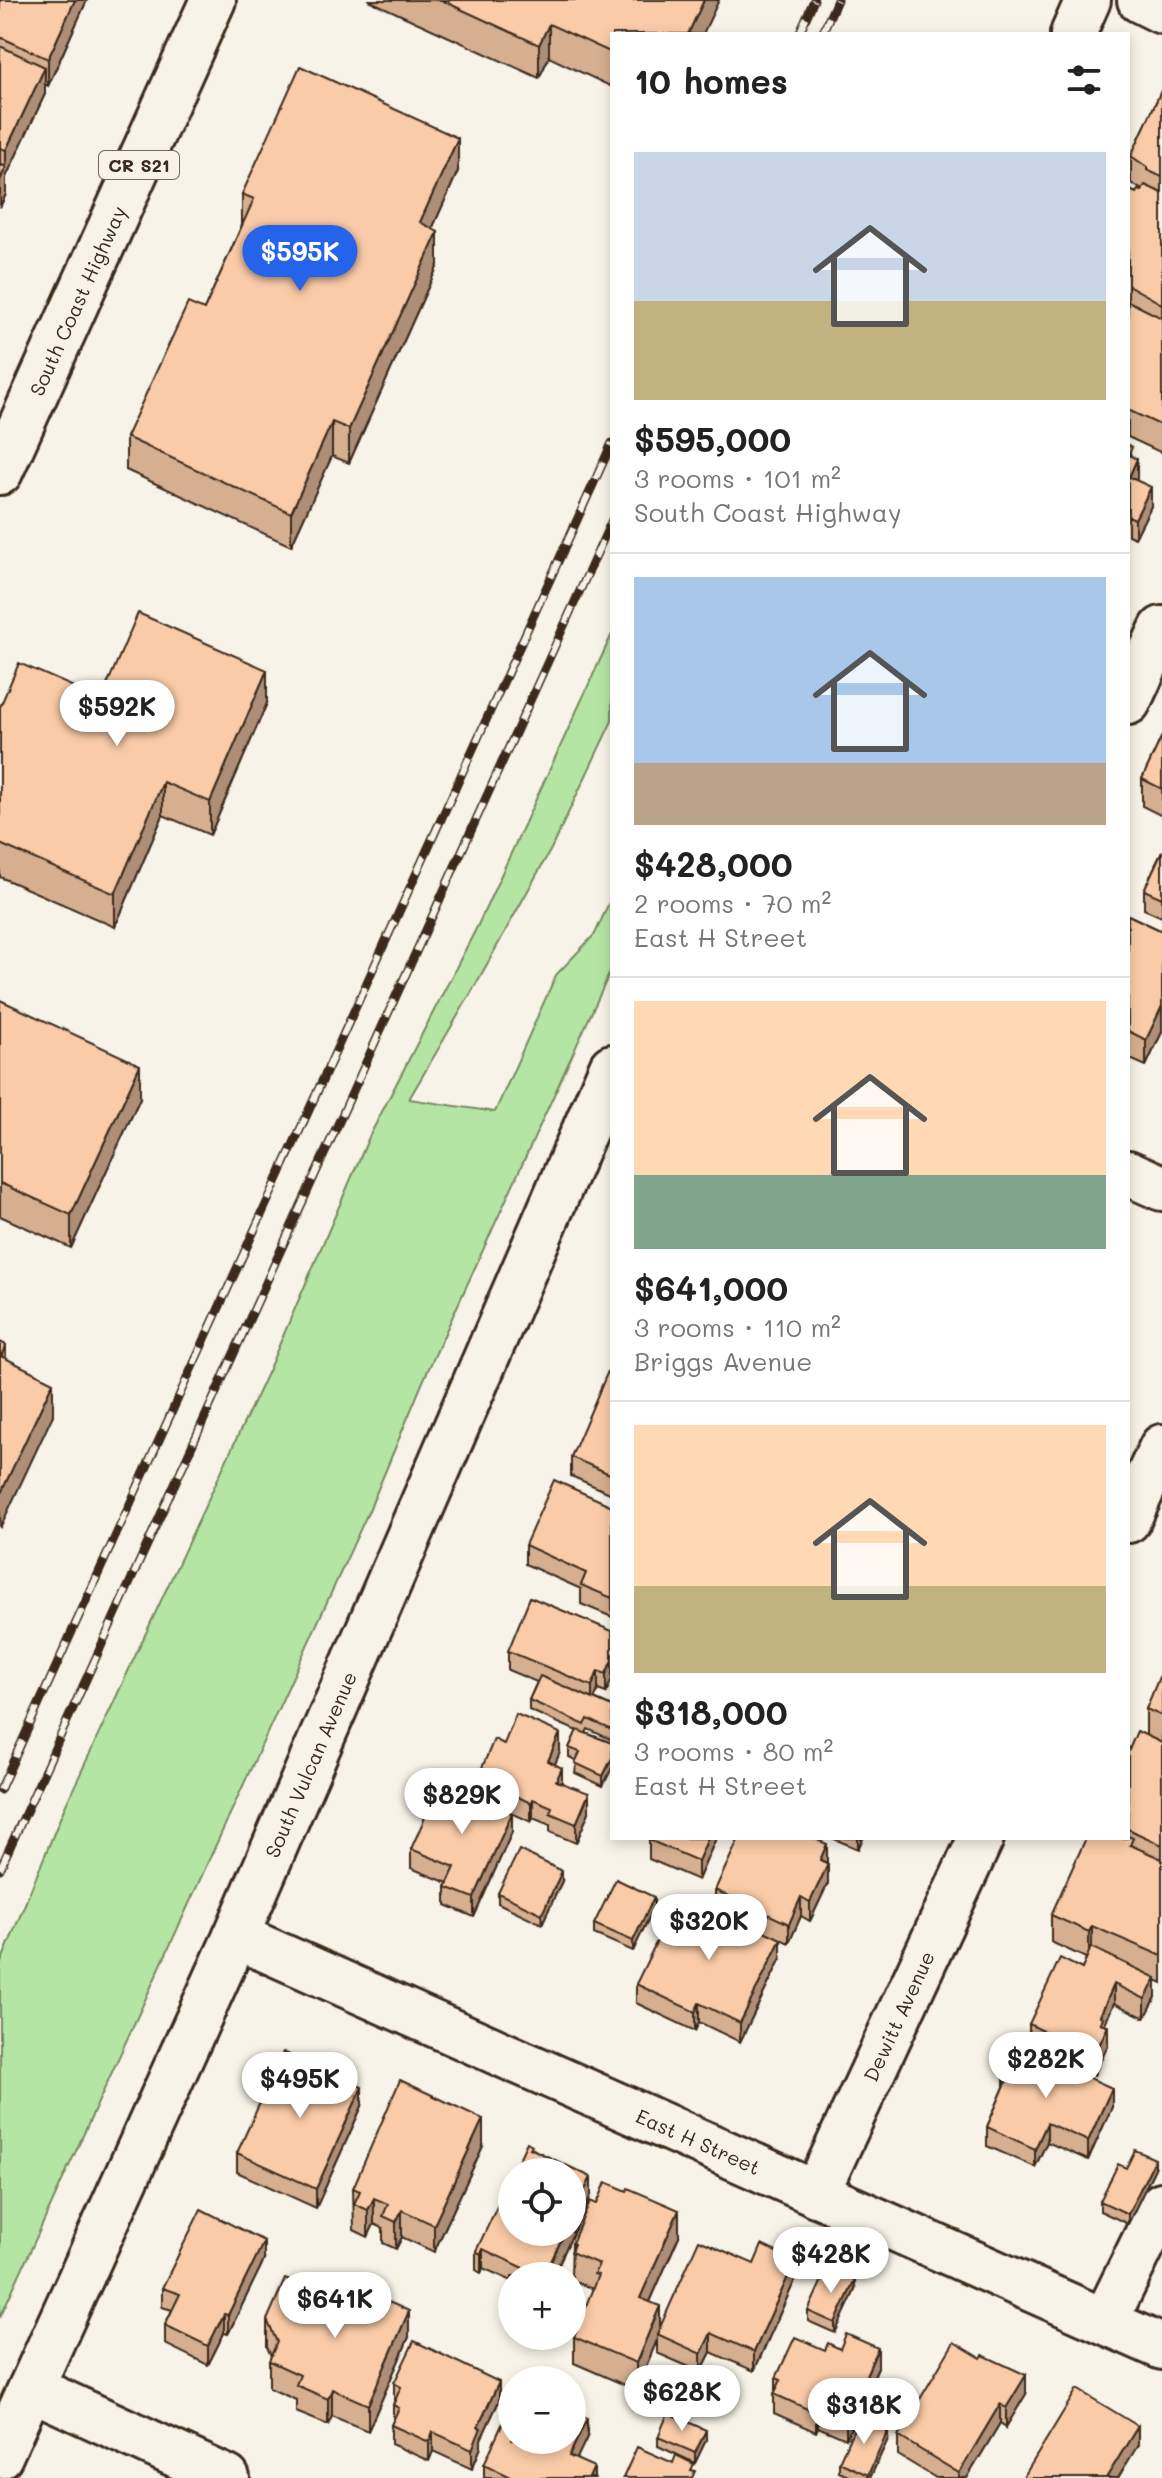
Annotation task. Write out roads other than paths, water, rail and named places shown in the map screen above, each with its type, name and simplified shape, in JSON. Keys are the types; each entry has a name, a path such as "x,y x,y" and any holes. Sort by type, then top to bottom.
{"main road":[{"name":"South Coast Highway","path":"0,472 213,0"},
{"path":"1074,32 1088,0"},
{"path":"1140,0 1162,11"},
{"path":"1130,698 1162,629"},
{"name":"South Vulcan Avenue","path":"0,2456 236,1936 610,1072"},
{"path":"1130,1174 1162,1188"},
{"path":"1130,1516 1162,1447"},
{"name":"Dewitt Avenue","path":"816,2194 980,1840"},
{"name":"East H Street","path":"236,1936 1162,2347"},
{"path":"1105,2321 1162,2205"},
{"path":"31,2388 227,2478"}],"railway":[{"path":"800,32 814,0"},
{"path":"823,32 837,0"},
{"path":"0,1790 610,447"},
{"path":"0,1869 610,524"}]}
